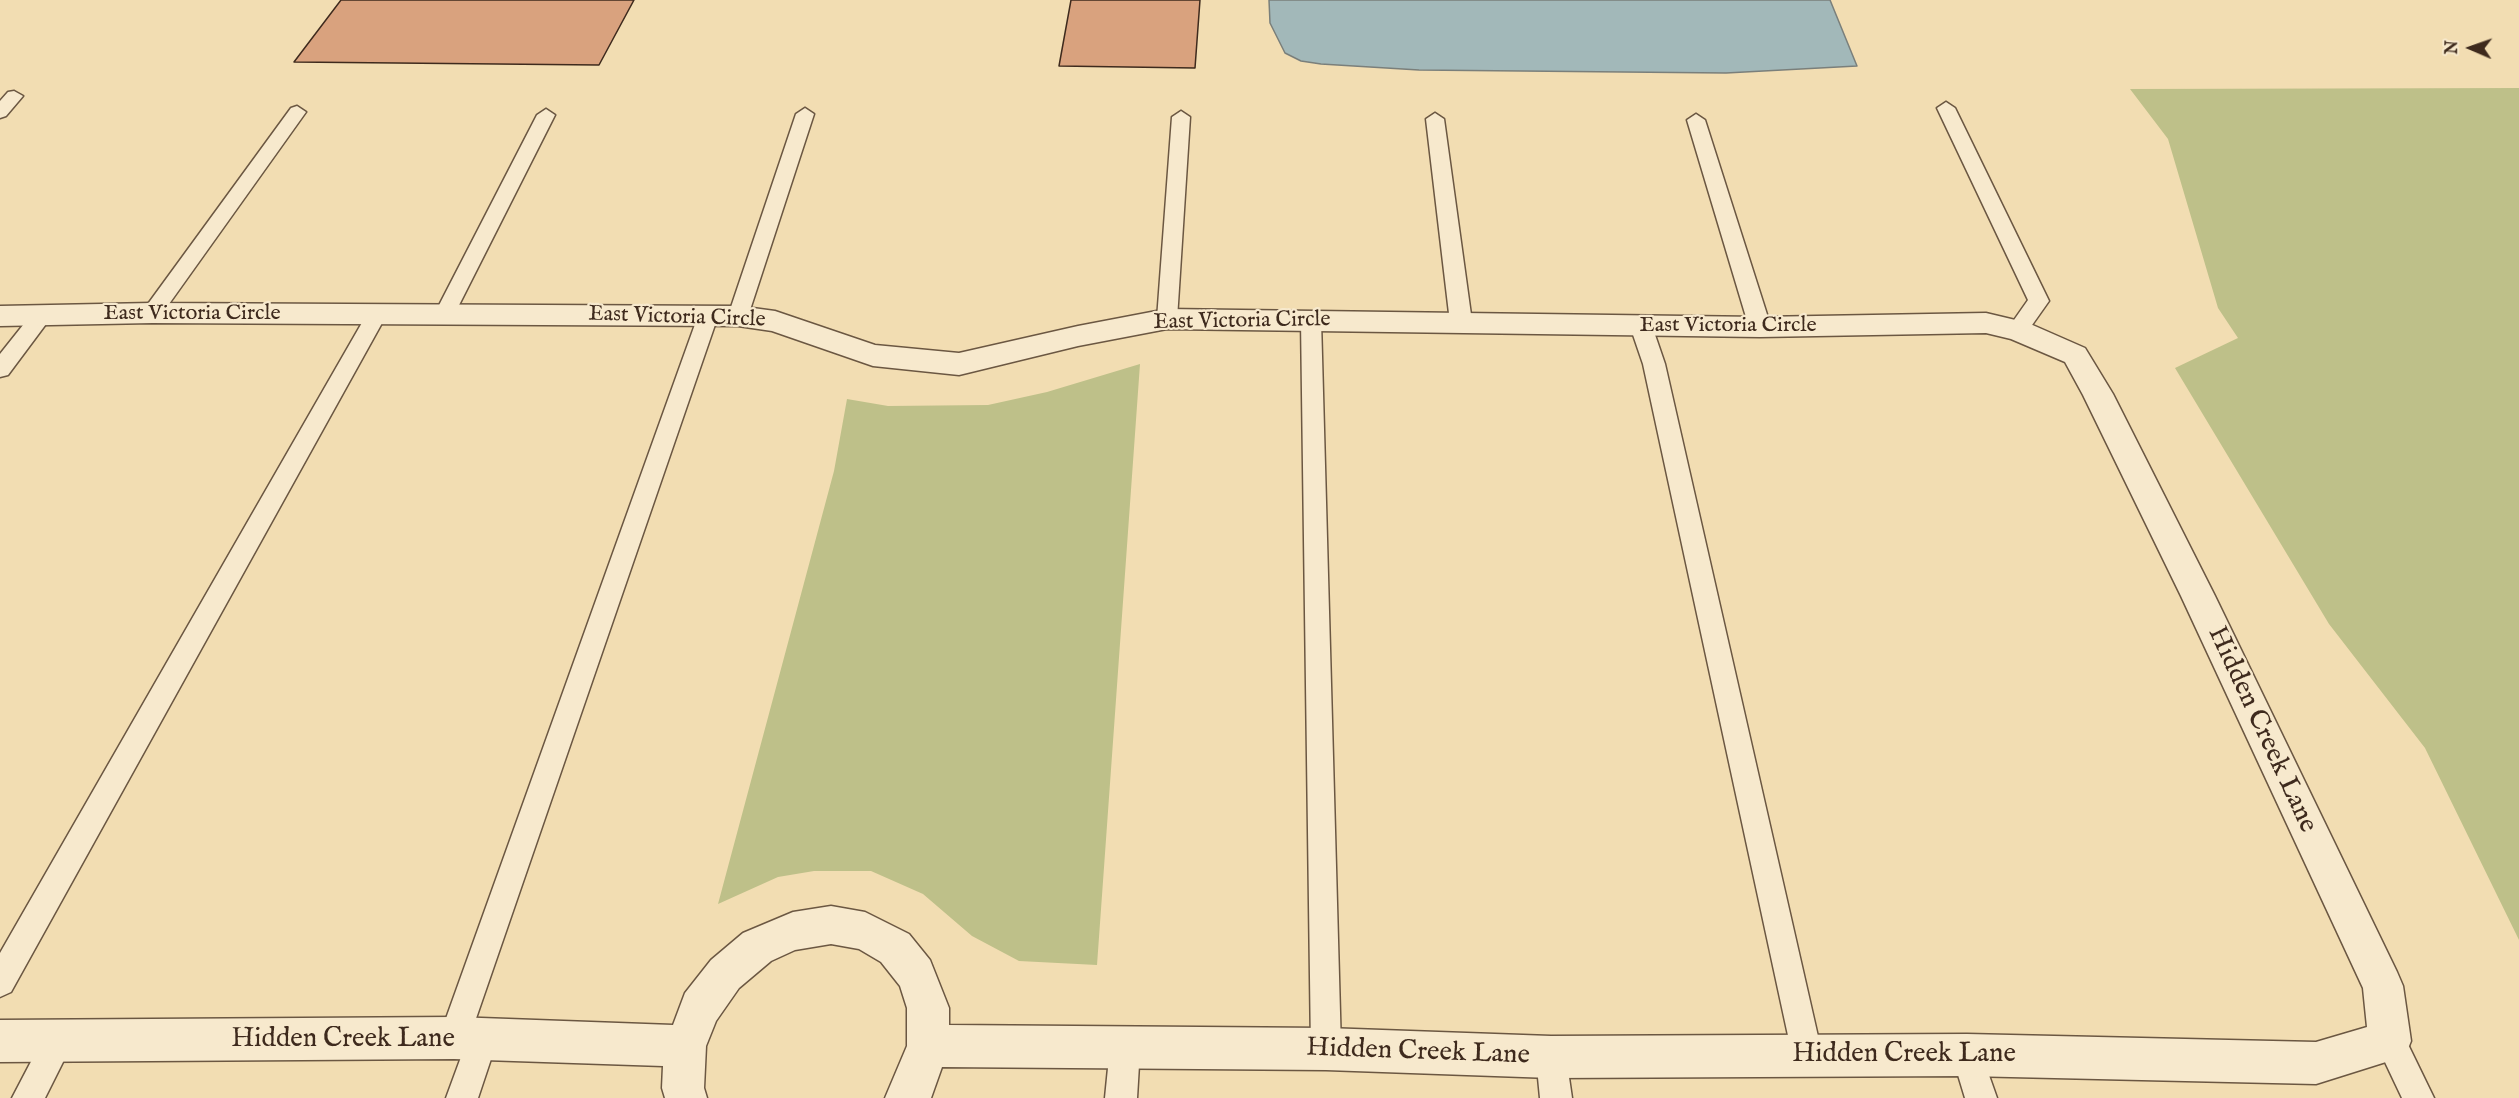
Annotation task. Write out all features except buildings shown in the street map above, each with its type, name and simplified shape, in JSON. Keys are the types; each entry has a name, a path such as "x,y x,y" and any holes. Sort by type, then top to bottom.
{"street":[{"name":"East Victoria Circle","path":"0,316 152,313 738,316 775,321 873,355 959,364 1078,336 1167,319 1760,327 1986,324 2018,330 2075,355 2098,394 2198,596"},
{"name":"Hidden Creek Lane","path":"928,1046 1326,1049 1551,1057 1967,1055 2316,1063 2390,1041 2383,986 2198,596"},
{"path":"686,1098 683,1088 685,1046 700,1008 725,974 766,943 793,931 831,925 865,931 895,948 916,974 928,1008 928,1046 913,1089 906,1098"},
{"name":"Hidden Creek Lane","path":"0,1041 468,1040 685,1046"}],"lane":[{"path":"0,112 14,96"},
{"path":"1946,108 2039,301 2018,330"},
{"path":"152,313 297,112"},
{"path":"738,316 805,114"},
{"path":"444,315 546,116"},
{"path":"1167,319 1181,117"},
{"path":"1435,119 1461,322"},
{"path":"1696,120 1760,327"},
{"path":"0,982 377,314"},
{"path":"0,369 42,315"},
{"path":"462,1098 468,1040 708,315"},
{"path":"1311,320 1326,1049"},
{"path":"1641,326 1654,364 1807,1054"},
{"path":"2390,1041 2418,1098"},
{"path":"28,1098 58,1042"},
{"path":"1121,1098 1125,1048"},
{"path":"1967,1055 1981,1098"},
{"path":"1551,1057 1556,1098"}],"green space":[{"path":"2519,88 2519,940 2425,748 2329,624 2175,368 2238,338 2218,308 2168,139 2130,89"},
{"path":"1140,364 1097,965 1019,961 972,936 923,894 871,871 814,871 778,877 718,904 834,471 847,399 888,406 988,405 1047,392"}],"shaded area":[{"path":"1269,0 1830,0 1857,66 1726,73 1419,70 1321,64 1301,61 1285,53 1270,23"}]}
